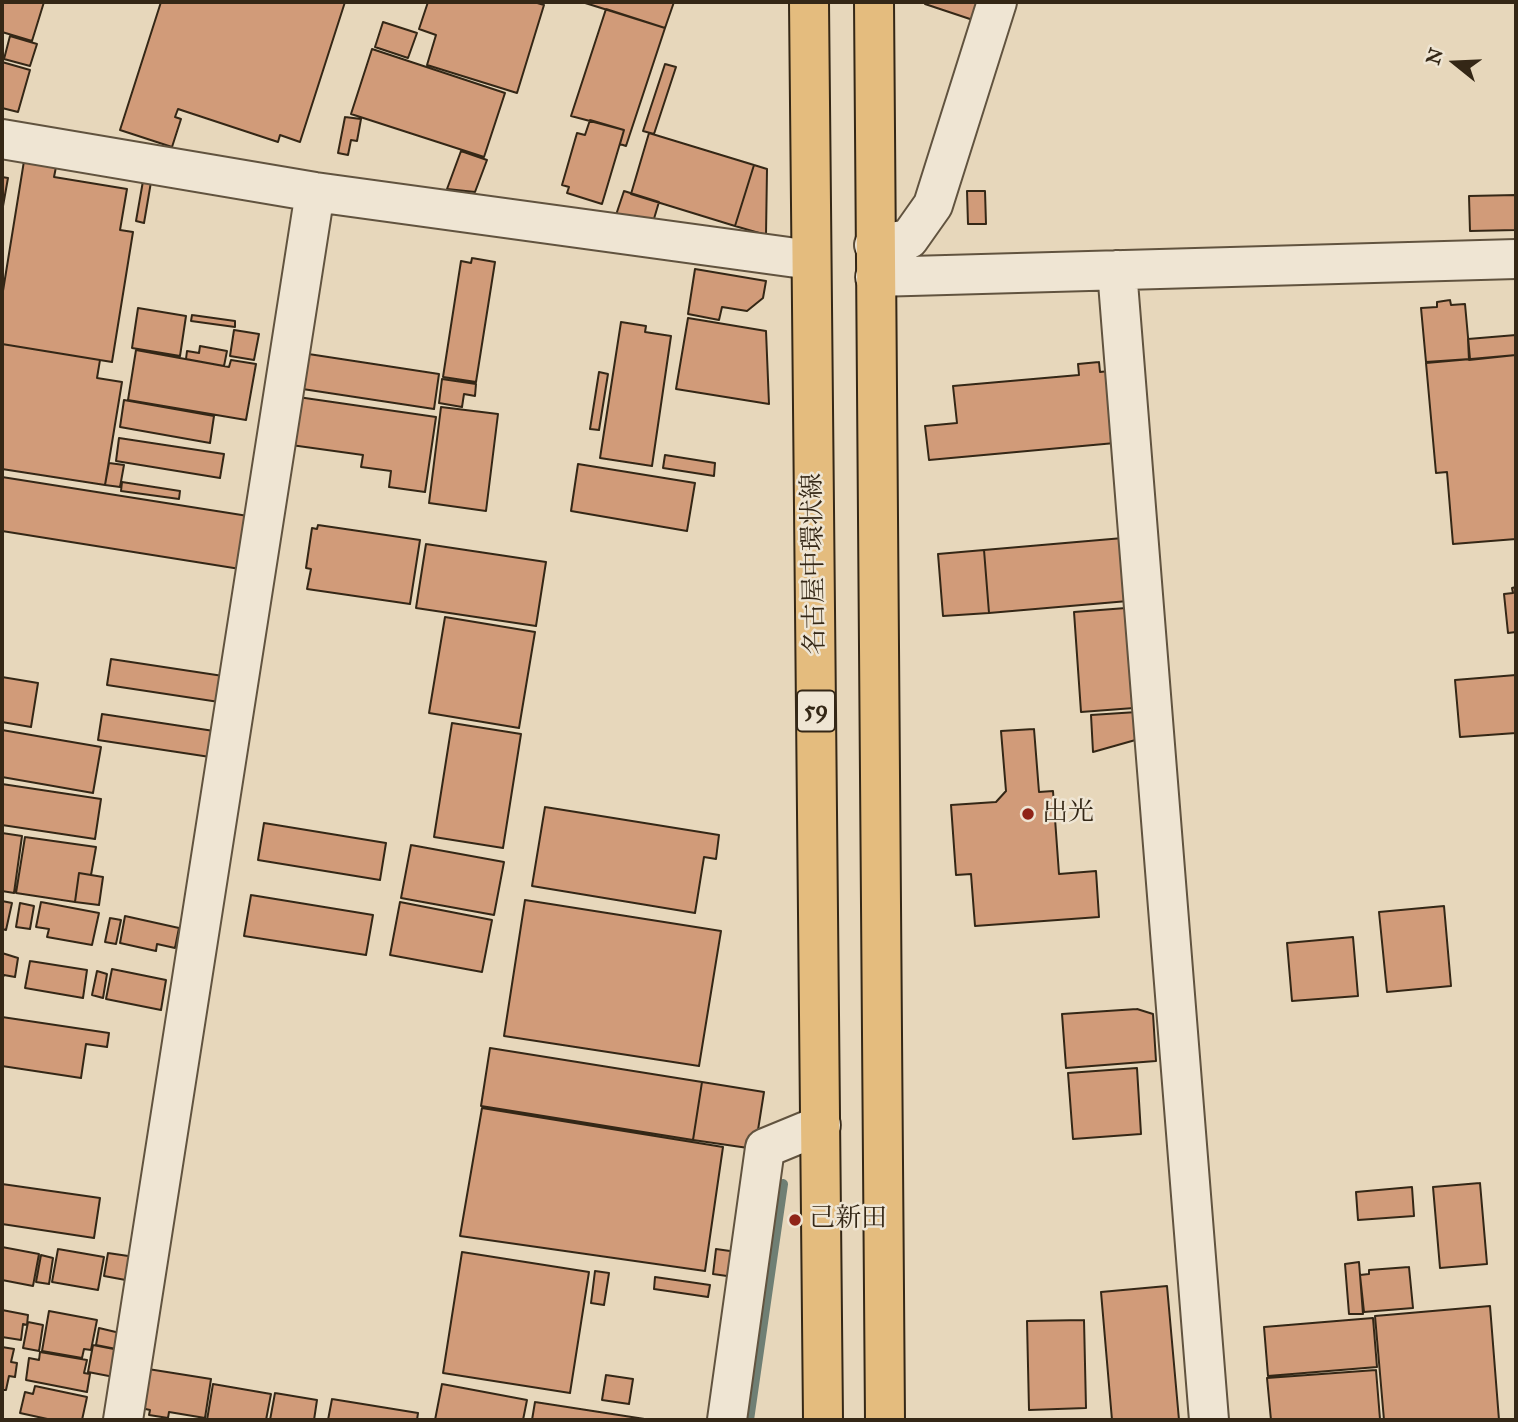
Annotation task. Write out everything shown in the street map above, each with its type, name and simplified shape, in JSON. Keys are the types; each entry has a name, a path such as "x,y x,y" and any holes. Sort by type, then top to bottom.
{"main road":[{"name":"名古屋中環状線","path":"808,2 823,1420"},
{"path":"874,2 885,1420"}],"street":[{"path":"875,261 909,239 933,205 997,2"},
{"path":"2,139 315,192 811,260"},
{"path":"123,1420 315,192"},
{"path":"875,261 1118,270 1516,259"},
{"path":"1118,270 1209,1420"},
{"path":"727,1420 765,1148 821,1125"}],"building":[{"path":"2,2 44,2 32,41 2,32"},
{"path":"161,2 345,2 300,142 280,135 278,142 178,109 175,117 181,119 172,147 120,130"},
{"path":"428,2 534,2 544,5 517,93 427,65 436,35 419,29"},
{"path":"582,2 674,2 665,28"},
{"path":"979,2 973,20 925,4"},
{"path":"606,9 665,28 626,146 620,144 624,130 571,116"},
{"path":"383,22 417,33 408,58 375,47"},
{"path":"10,36 37,44 30,66 4,59"},
{"path":"372,49 505,93 484,157 351,114"},
{"path":"2,62 30,70 18,112 2,108"},
{"path":"665,64 676,67 654,134 643,131"},
{"path":"345,117 361,119 357,141 351,140 348,155 338,153"},
{"path":"590,120 624,130 602,204 567,193 569,187 562,185 577,133 585,135"},
{"path":"649,133 754,165 735,226 631,194"},
{"path":"461,151 487,160 475,192 447,189"},
{"path":"24,161 56,167 54,177 127,189 120,230 133,232 112,362 2,344 2,297"},
{"path":"754,165 767,169 766,235 735,226"},
{"path":"2,177 8,178 3,206 2,206"},
{"path":"143,181 151,182 144,223 136,221"},
{"path":"624,191 659,202 653,222 616,215"},
{"path":"967,191 985,191 986,224 968,224"},
{"path":"1516,195 1516,230 1470,231 1469,196"},
{"path":"472,258 495,262 476,382 443,377 461,261 471,263"},
{"path":"695,269 766,281 763,298 747,311 722,307 719,320 688,314"},
{"path":"1450,300 1451,305 1465,304 1470,359 1426,362 1421,308 1437,307 1437,302"},
{"path":"138,308 186,316 180,356 132,348"},
{"path":"192,315 235,321 235,327 191,321"},
{"path":"688,318 766,331 769,404 676,389"},
{"path":"621,322 646,326 645,332 671,336 652,466 600,458"},
{"path":"234,330 259,334 254,360 230,356"},
{"path":"1516,335 1516,355 1469,360 1468,339"},
{"path":"2,344 100,360 97,378 122,382 105,485 2,469"},
{"path":"200,346 227,351 224,366 186,359 187,351 199,353"},
{"path":"136,350 229,367 231,360 256,364 246,420 128,400"},
{"path":"302,353 439,374 434,409 296,388"},
{"path":"1516,355 1516,539 1453,544 1447,472 1436,473 1426,363"},
{"path":"1099,362 1100,372 1109,371 1115,443 929,460 925,426 957,423 953,386 1079,375 1078,364"},
{"path":"599,372 608,374 599,430 590,429"},
{"path":"442,379 476,384 475,396 464,394 462,407 439,403"},
{"path":"298,397 436,417 425,492 389,487 391,471 361,467 363,455 291,445"},
{"path":"124,400 214,416 210,443 120,427"},
{"path":"441,407 498,414 486,511 429,503"},
{"path":"119,438 224,454 220,478 116,461"},
{"path":"665,455 715,463 714,476 663,468"},
{"path":"109,463 124,465 120,487 105,485"},
{"path":"578,464 695,483 687,531 571,511"},
{"path":"2,477 248,516 240,569 2,531"},
{"path":"122,482 180,491 179,499 121,491"},
{"path":"318,525 420,540 410,604 307,589 311,569 306,568 312,528 317,529"},
{"path":"1123,538 1128,601 989,613 984,550"},
{"path":"426,544 546,562 536,626 416,608"},
{"path":"984,550 989,613 943,616 938,554"},
{"path":"1516,587 1516,632 1508,633 1504,594 1513,593 1512,588"},
{"path":"1126,608 1134,708 1081,712 1074,612"},
{"path":"445,617 535,632 519,728 429,713"},
{"path":"111,659 223,676 219,702 107,685"},
{"path":"1516,675 1516,733 1460,737 1455,680"},
{"path":"2,677 38,683 31,727 2,722"},
{"path":"1137,712 1139,739 1093,752 1091,715"},
{"path":"102,714 214,731 210,757 98,740"},
{"path":"452,723 521,734 503,848 434,837"},
{"path":"1034,729 1039,792 1053,791 1059,874 1096,871 1099,917 975,926 971,874 956,875 951,805 996,802 1006,791 1001,731"},
{"path":"2,730 101,747 93,793 2,777"},
{"path":"2,784 101,799 95,839 2,825"},
{"path":"545,807 719,835 716,859 704,857 695,913 532,886"},
{"path":"264,823 386,843 380,880 258,860"},
{"path":"2,833 22,836 14,893 2,891"},
{"path":"25,837 96,847 91,875 79,873 75,902 16,893"},
{"path":"411,845 504,862 494,915 401,898"},
{"path":"79,873 103,877 99,905 75,902"},
{"path":"251,895 373,915 366,955 244,936"},
{"path":"525,900 721,931 699,1066 504,1036"},
{"path":"2,901 12,903 6,930 2,929"},
{"path":"41,902 99,913 92,945 47,937 49,929 36,927"},
{"path":"400,902 492,920 482,972 390,955"},
{"path":"20,903 34,906 30,929 16,927"},
{"path":"1444,906 1451,986 1387,992 1379,912"},
{"path":"125,916 179,928 175,948 157,944 156,951 120,943"},
{"path":"110,918 121,920 116,944 105,942"},
{"path":"1353,937 1358,996 1292,1001 1287,943"},
{"path":"2,953 18,958 15,977 4,975 2,979"},
{"path":"30,961 87,970 83,998 25,988"},
{"path":"112,969 166,980 161,1010 106,999"},
{"path":"97,971 107,974 103,998 92,995"},
{"path":"1137,1009 1153,1014 1156,1061 1066,1068 1062,1014"},
{"path":"2,1017 109,1033 107,1047 86,1044 81,1078 2,1066"},
{"path":"490,1048 702,1082 693,1140 481,1106"},
{"path":"1137,1068 1141,1134 1073,1139 1068,1073"},
{"path":"702,1082 764,1092 755,1149 693,1140"},
{"path":"482,1108 723,1147 705,1271 460,1236"},
{"path":"1480,1183 1487,1264 1440,1268 1433,1187"},
{"path":"2,1184 100,1198 94,1238 2,1224"},
{"path":"1412,1187 1414,1216 1358,1220 1356,1192"},
{"path":"2,1247 39,1254 33,1286 2,1280"},
{"path":"58,1249 104,1257 98,1290 52,1282"},
{"path":"716,1249 737,1252 734,1277 713,1274"},
{"path":"462,1252 589,1272 570,1393 443,1373"},
{"path":"108,1253 135,1257 131,1281 104,1276"},
{"path":"41,1255 53,1258 49,1284 36,1282"},
{"path":"1359,1262 1363,1314 1349,1314 1345,1264"},
{"path":"1409,1267 1413,1308 1364,1312 1360,1275 1369,1274 1369,1270"},
{"path":"595,1271 609,1273 604,1305 591,1303"},
{"path":"655,1277 710,1285 708,1297 654,1289"},
{"path":"1167,1286 1179,1420 1112,1420 1101,1292"},
{"path":"1490,1306 1499,1420 1384,1420 1375,1316"},
{"path":"2,1310 28,1315 27,1325 23,1324 21,1340 2,1337"},
{"path":"49,1311 97,1320 91,1350 84,1349 82,1358 42,1351"},
{"path":"1373,1318 1377,1367 1268,1376 1264,1327"},
{"path":"1084,1320 1086,1408 1029,1410 1027,1321"},
{"path":"28,1322 43,1325 39,1351 23,1348"},
{"path":"99,1328 120,1333 116,1349 96,1345"},
{"path":"93,1345 119,1350 114,1377 88,1372"},
{"path":"2,1347 14,1349 11,1362 17,1363 15,1377 9,1376 6,1390 2,1390"},
{"path":"40,1352 87,1360 84,1373 90,1374 87,1392 26,1380 29,1358 39,1360"},
{"path":"148,1369 211,1379 205,1418 169,1412 168,1418 149,1415 150,1410 141,1408"},
{"path":"1376,1370 1380,1419 1271,1420 1267,1378"},
{"path":"606,1375 633,1379 629,1404 602,1400"},
{"path":"213,1384 271,1394 266,1420 207,1420"},
{"path":"442,1384 527,1400 523,1420 435,1420"},
{"path":"35,1386 87,1397 82,1420 52,1420 20,1413 25,1392 33,1394"},
{"path":"275,1393 317,1400 314,1420 270,1420"},
{"path":"332,1399 418,1413 417,1420 328,1420"},
{"path":"535,1402 651,1420 532,1420"}],"waterway":[{"path":"749,1420 783,1184"}],"place":[{"name":"出光","path":"1028,814"},
{"name":"己新田","path":"795,1220"}]}
